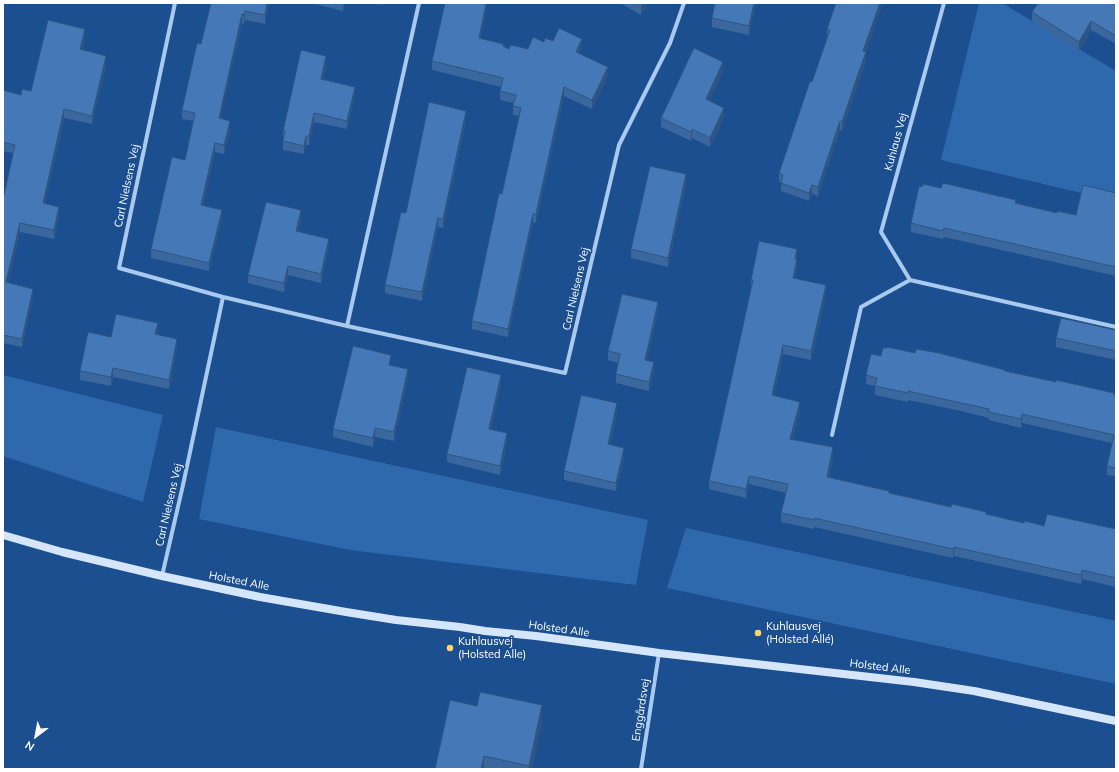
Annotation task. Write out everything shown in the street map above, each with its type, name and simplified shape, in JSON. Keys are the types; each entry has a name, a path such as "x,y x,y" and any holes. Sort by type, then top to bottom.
{"street":[{"name":"Carl Nielsens Vej","path":"175,3 119,268 223,297 347,326 565,373 619,144 670,43 684,3"},
{"path":"347,326 419,3"},
{"name":"Kuhlaus Vej","path":"910,280 881,232 944,3"},
{"path":"832,435 861,307 910,280 1116,327"},
{"name":"Carl Nielsens Vej","path":"162,576 223,297"},
{"name":"Holsted Alle","path":"3,535 62,552 162,576 260,597 375,616 659,653 914,682 974,691 1116,721"},
{"name":"Enggårdsvej","path":"641,769 659,653"}],"shaded area":[{"path":"979,3 1002,3 1116,71 1116,201 941,160"},
{"path":"3,375 163,415 143,502 3,456"},
{"path":"216,427 648,520 636,585 350,550 199,519"},
{"path":"686,528 1116,621 1116,684 667,588"}],"building":[{"path":"211,3 267,3 265,15 245,11 244,15 242,14 219,118 230,121 224,145 215,143 201,205 222,210 209,263 151,249 172,157 185,160 195,113 182,110 197,43 201,44"},
{"path":"445,3 486,4 479,38 503,44 503,46 509,49 511,45 528,49 533,37 544,42 545,38 553,41 559,28 582,39 576,52 608,67 592,100 564,87 536,214 533,214 508,329 472,321 499,193 502,194 521,108 513,106 516,95 500,91 503,78 432,61"},
{"path":"636,3 643,3 641,6"},
{"path":"715,3 754,3 749,26 712,18"},
{"path":"836,3 880,3 863,51 866,52 842,122 840,121 818,187 812,185 809,193 781,183 783,175 779,173 810,81 812,82 830,30 827,29"},
{"path":"1038,3 1116,3 1116,36 1091,21 1079,42 1032,12"},
{"path":"48,20 85,29 80,49 106,56 92,116 64,109 43,203 59,207 54,230 20,223 6,282 33,289 22,339 3,335 3,195 15,145 3,142 3,90 21,95 22,89 31,91"},
{"path":"694,48 723,62 706,99 724,108 710,138 692,129 691,132 661,118"},
{"path":"301,50 326,56 321,79 355,87 347,121 314,113 309,136 306,136 304,146 283,141 285,131 283,131"},
{"path":"429,102 466,111 443,219 438,218 422,292 385,285 401,212 406,213"},
{"path":"650,166 686,174 668,258 631,249"},
{"path":"943,183 1016,200 1015,203 1057,213 1057,211 1076,215 1083,185 1116,193 1116,267 944,228 943,231 911,223 919,186 922,187 923,184 941,188"},
{"path":"266,202 301,210 296,231 329,239 321,274 288,266 284,283 248,275"},
{"path":"759,241 797,249 795,259 797,259 793,278 826,285 811,351 783,345 772,395 800,402 790,439 833,447 827,477 951,507 952,504 1024,523 1025,521 1044,526 1047,514 1116,529 1116,578 1082,570 1081,575 954,547 953,549 814,518 814,520 781,513 788,484 749,476 746,489 709,481 753,280 751,280"},
{"path":"622,294 658,302 645,360 654,362 649,382 616,374 620,354 608,351"},
{"path":"116,314 158,323 155,334 177,339 169,380 113,368 111,377 80,371 88,332 111,337"},
{"path":"1061,318 1116,330 1116,351 1056,338"},
{"path":"353,346 391,355 389,365 408,369 394,432 375,428 373,438 333,429"},
{"path":"887,347 915,353 916,349 939,353 1005,371 1056,382 1056,380 1114,393 1116,396 1116,468 1107,466 1114,435 1022,414 1021,419 989,412 989,409 908,391 908,393 875,386 877,378 866,375 871,354 881,356 883,348"},
{"path":"467,367 501,375 489,429 507,433 500,466 447,454"},
{"path":"581,395 617,403 608,444 624,448 616,483 564,471"},
{"path":"480,692 542,705 529,766 484,756 481,769 435,769 450,700 477,706"}],"place":[{"name":"Kuhlausvej (Holsted Allé)","path":"758,633"},
{"name":"Kuhlausvej (Holsted Alle)","path":"450,648"}]}
